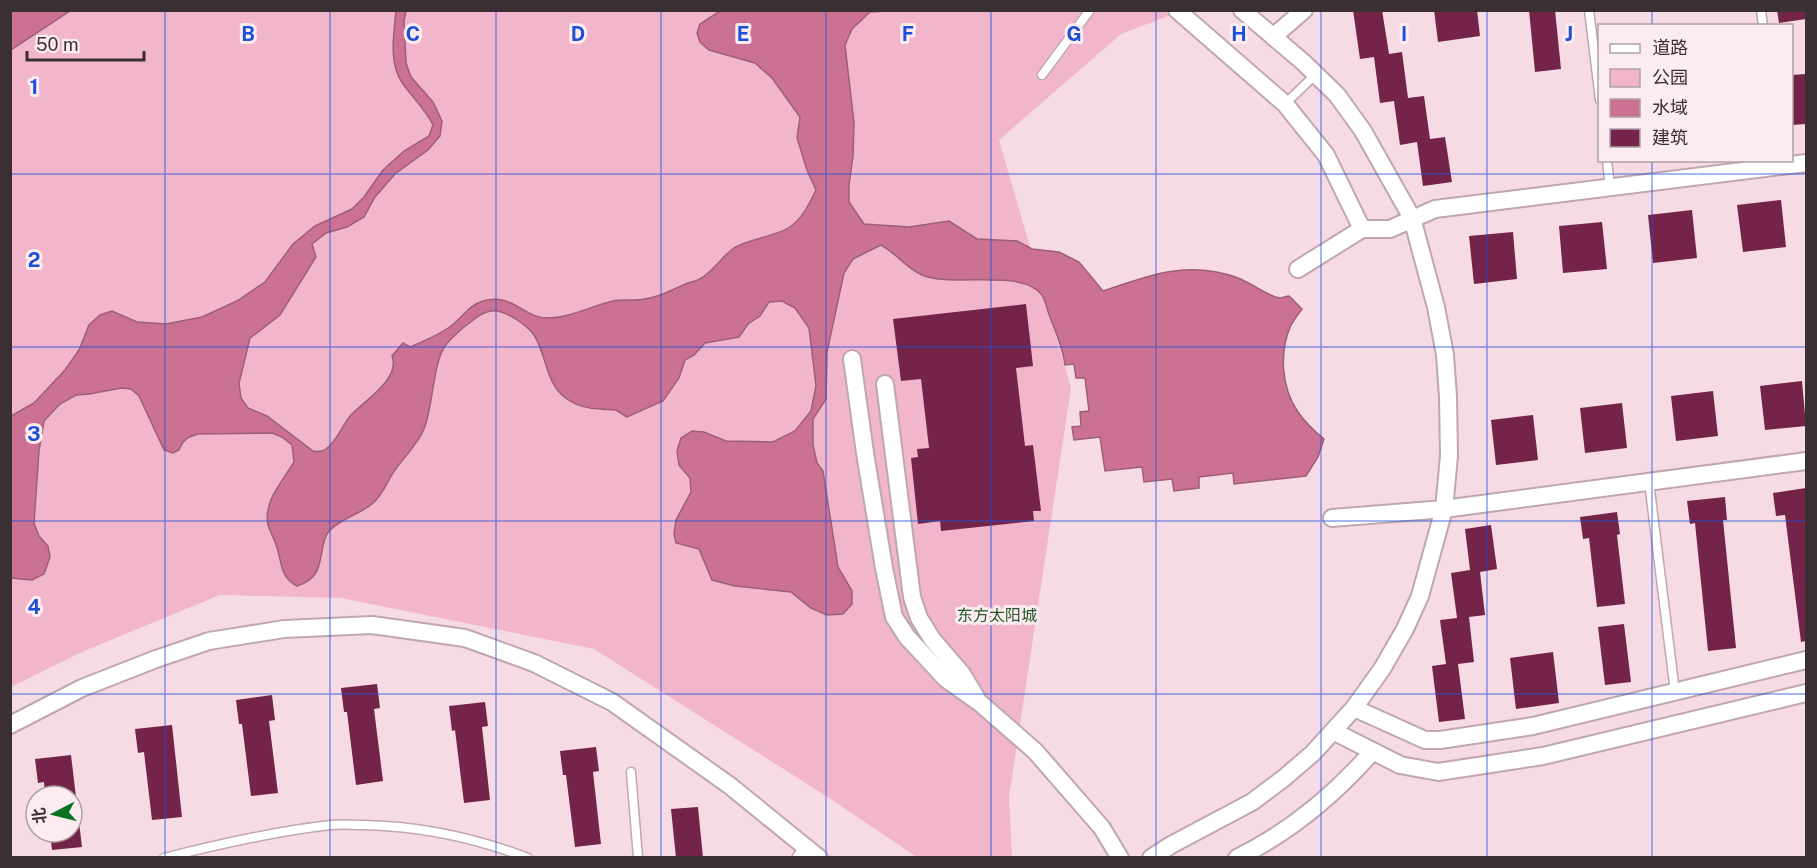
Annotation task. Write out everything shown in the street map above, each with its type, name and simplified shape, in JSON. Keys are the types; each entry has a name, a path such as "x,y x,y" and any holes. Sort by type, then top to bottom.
{"street":[{"path":"1177,10 1285,104 1326,155 1362,229"},
{"path":"1151,858 1173,851 1252,802 1299,766 1354,708 1382,669 1405,629 1420,596 1444,509 1449,456 1445,355 1437,307 1412,218 1363,131 1337,95 1242,10"},
{"path":"1274,38 1304,10"},
{"path":"1298,269 1362,229 1390,229 1435,209 1610,188 1779,164 1806,164"},
{"path":"852,358 865,453 894,616 907,637 946,679 980,703 1035,752 1102,828 1120,858"},
{"path":"885,384 912,597 919,618 932,639 962,674 980,703"},
{"path":"1332,518 1444,509 1806,462"},
{"path":"10,725 82,688 209,641 284,629 372,625 465,638 534,663 612,702 729,785 801,852 819,858"},
{"path":"1354,708 1425,740 1440,740 1533,726 1806,660"},
{"path":"1333,731 1400,765 1438,772 1543,756 1806,693"},
{"path":"1237,858 1290,826 1323,801 1357,770 1372,752"}],"lane":[{"path":"1042,75 1090,10"},
{"path":"1589,10 1598,91"},
{"path":"1285,104 1316,74"},
{"path":"1606,162 1610,188"},
{"path":"1649,482 1675,692"},
{"path":"631,772 638,858"},
{"path":"164,858 226,843 332,825 391,826 440,832 499,847 528,858"}],"green space":[{"path":"41,11 1181,11 1121,34 999,140 1071,388 1009,797 1012,857 917,857 823,794 594,649 341,598 220,595 84,651 11,687 10,29"}],"water":[{"path":"11,10 70,11 11,50"},
{"path":"396,11 406,11 404,21 406,63 411,77 433,102 442,121 440,136 428,150 395,174 375,197 364,217 347,227 326,233 312,244 316,257 280,315 250,338 239,383 241,398 248,408 267,416 313,451 318,452 330,446 351,415 380,389 391,373 392,356 403,343 410,347 436,335 451,326 478,303 493,299 502,300 531,314 547,318 572,314 613,301 650,298 700,279 734,248 790,227 802,215 816,190 797,138 800,117 772,78 755,63 709,50 700,42 697,33 700,24 720,11 886,11 870,12 852,29 845,45 854,123 849,202 864,224 909,227 949,221 977,239 1017,241 1032,249 1059,252 1079,262 1103,291 1154,275 1203,270 1238,278 1276,297 1289,296 1302,309 1287,335 1283,358 1285,381 1298,412 1324,439 1318,457 1306,476 1234,484 1233,473 1199,477 1199,488 1174,491 1172,479 1144,482 1142,467 1105,471 1100,437 1074,440 1072,427 1081,426 1080,412 1089,411 1085,378 1076,378 1074,364 1065,365 1061,347 1042,295 1032,287 1019,282 951,280 922,275 881,245 853,259 844,273 827,352 826,399 813,419 813,445 817,463 823,471 838,567 852,591 852,604 843,614 827,615 811,608 791,592 735,586 712,580 699,549 676,543 674,534 676,520 691,492 690,478 679,465 677,451 681,438 692,431 704,432 726,441 773,442 795,431 811,411 816,386 809,328 795,308 782,301 769,302 760,316 748,324 739,337 705,343 694,355 685,360 679,378 663,401 627,417 615,410 588,408 567,399 554,385 538,343 531,332 519,321 505,313 489,311 482,314 465,326 445,346 435,374 424,429 395,470 383,492 367,508 330,530 324,541 317,571 313,577 297,586 283,572 267,516 275,492 294,462 292,445 272,433 198,434 186,439 179,450 173,453 164,450 139,396 131,389 122,388 76,395 60,404 44,421 39,451 34,523 39,536 48,546 50,557 44,574 32,580 11,578 11,416 34,403 65,370 79,350 89,325 100,315 112,311 137,322 166,324 202,317 237,301 265,282 293,244 315,226 352,209 364,197 383,170 404,151 429,136 433,125 403,84 395,67 393,39"}],"building":[{"path":"1353,10 1382,10 1389,54 1402,52 1408,98 1424,96 1430,139 1445,137 1452,182 1423,186 1417,142 1400,145 1394,101 1380,103 1374,57 1360,59"},
{"path":"1434,10 1477,10 1480,36 1438,42"},
{"path":"1529,10 1555,10 1561,69 1535,72"},
{"path":"1777,10 1806,10 1806,19 1779,23"},
{"path":"1806,74 1806,124 1793,125 1793,75"},
{"path":"1781,200 1786,247 1743,252 1737,205"},
{"path":"1692,210 1697,258 1653,263 1648,215"},
{"path":"1602,222 1607,269 1563,273 1559,226"},
{"path":"1513,232 1517,279 1474,284 1469,236"},
{"path":"1026,304 1033,366 1016,368 1025,446 1033,445 1041,511 1033,511 1034,521 941,531 940,521 918,524 911,458 918,457 917,449 929,448 921,379 901,381 893,319"},
{"path":"1802,381 1806,426 1765,430 1760,386"},
{"path":"1713,391 1718,436 1676,441 1671,396"},
{"path":"1622,403 1627,448 1585,453 1580,408"},
{"path":"1533,415 1538,460 1496,465 1491,420"},
{"path":"1806,488 1806,641 1801,642 1785,515 1776,516 1773,493"},
{"path":"1725,497 1727,520 1723,520 1736,648 1708,651 1695,523 1690,524 1687,501"},
{"path":"1617,512 1620,534 1617,535 1625,604 1597,607 1589,538 1583,539 1580,517"},
{"path":"1491,525 1497,569 1480,572 1485,615 1469,617 1474,662 1458,664 1465,719 1439,722 1432,666 1446,664 1440,620 1457,618 1451,573 1470,570 1465,529"},
{"path":"1624,624 1631,682 1605,685 1598,627"},
{"path":"1553,652 1559,703 1516,709 1510,658"},
{"path":"377,684 380,708 374,709 383,781 356,785 347,712 344,712 341,688"},
{"path":"272,695 275,720 269,721 278,793 251,796 242,724 239,724 236,700"},
{"path":"485,702 488,726 482,727 490,800 464,803 455,730 452,731 449,706"},
{"path":"172,725 182,817 152,820 144,752 138,753 135,729"},
{"path":"596,747 599,771 593,772 601,844 575,847 566,775 563,775 560,751"},
{"path":"71,755 74,784 38,783 35,759"},
{"path":"698,807 703,858 676,858 671,809"},
{"path":"51,844 82,844 82,847 52,850"}],"district":[{"name":"东方太阳城","path":"997,615"}]}
